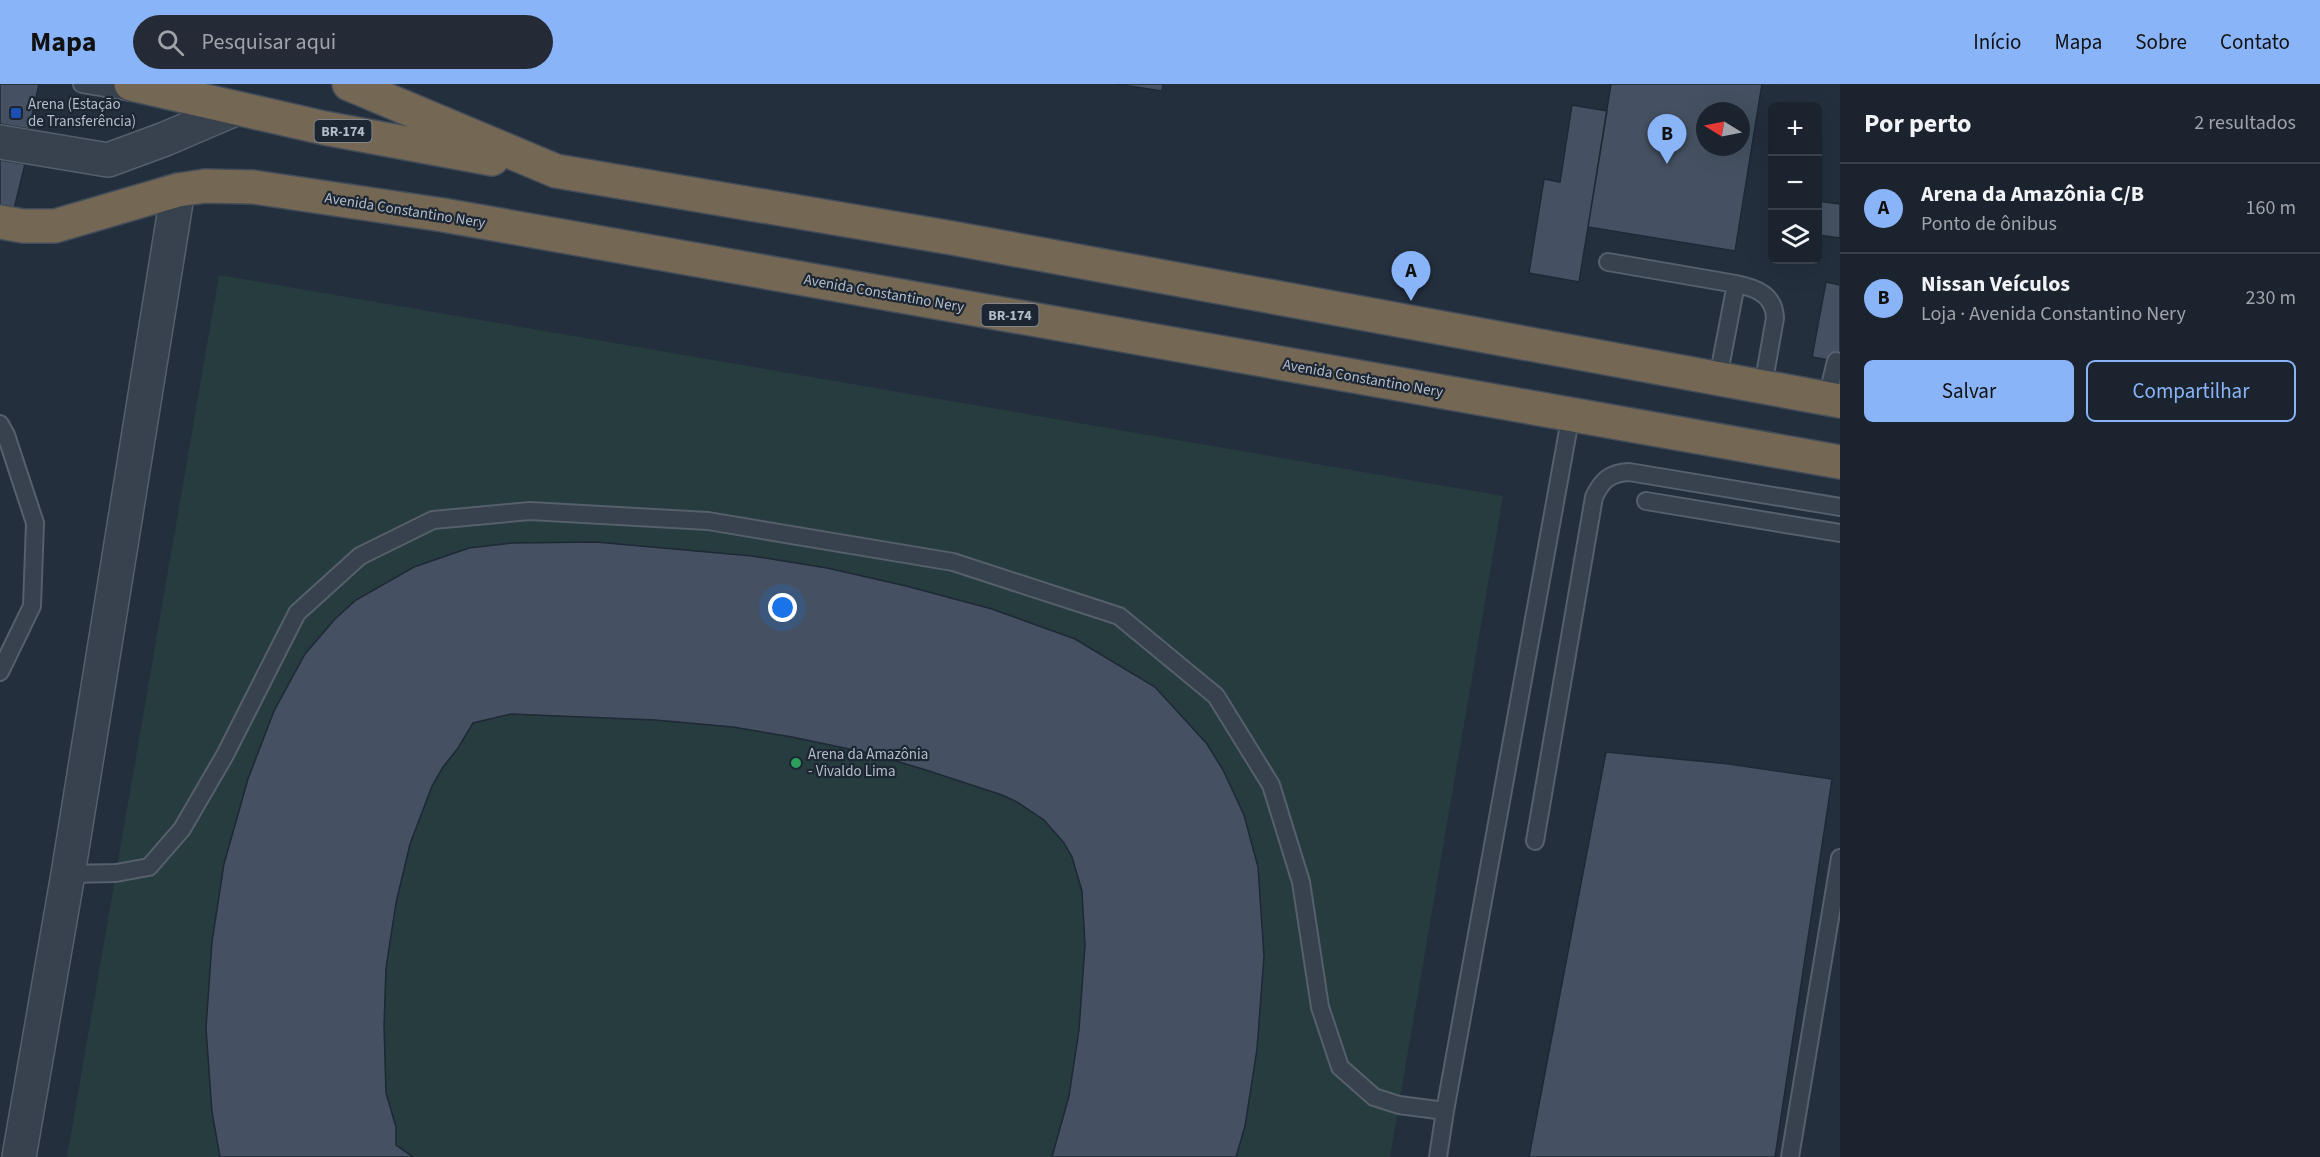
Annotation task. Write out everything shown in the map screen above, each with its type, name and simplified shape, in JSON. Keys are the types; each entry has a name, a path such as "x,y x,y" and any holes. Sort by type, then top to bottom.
{"highway":[{"name":"BR-174","path":"131,84 324,128 556,171 952,237 1834,399"},
{"path":"349,84 396,93 556,171"},
{"name":"Avenida Constantino Nery","path":"0,222 23,226 55,226 178,190 205,186 253,187 443,215 1840,462"}],"street":[{"path":"0,142 108,160 165,140 235,108"},
{"path":"19,1157 68,874 178,190"}],"lane":[{"path":"82,84 235,108"},
{"path":"1608,262 1736,284 1763,292 1774,308 1775,318 1763,386"},
{"path":"1718,378 1736,284"},
{"path":"1834,399 1836,361"},
{"path":"1438,1157 1571,414"},
{"path":"0,424 6,435 35,523 32,606 0,672"},
{"path":"1535,841 1594,497 1600,484 1618,472 1629,472 1840,507"},
{"path":"1646,501 1840,533"},
{"path":"68,874 116,873 149,867 182,829 225,754 297,613 360,556 433,520 530,511 708,521 953,561 1119,616 1216,696 1271,785 1301,882 1320,1006 1340,1067 1374,1097 1399,1105 1445,1112"},
{"path":"1790,1157 1840,858"}],"green space":[{"name":"Arena da Amazônia - Vivaldo Lima","path":"219,275 1503,496 1390,1157 67,1157"}],"building":[{"name":"Arena (Estação de Transferência)","path":"0,84 39,84 29,129 0,124"},
{"path":"1116,84 1163,84 1162,91"},
{"path":"1611,84 1762,84 1735,251 1588,227"},
{"path":"1572,105 1607,111 1579,282 1529,273 1544,179 1560,182"},
{"name":"Arena (Estação de Transferência)","path":"0,160 25,164 14,209 0,206"},
{"path":"1822,202 1840,204 1840,238 1822,236"},
{"path":"1826,282 1840,285 1840,362 1812,357"},
{"path":"596,542 752,556 827,568 906,586 992,609 1075,639 1155,687 1207,744 1223,770 1244,815 1258,867 1264,956 1257,1049 1245,1126 1236,1157 1052,1157 1069,1096 1079,1030 1085,945 1082,891 1072,857 1064,843 1044,820 1017,802 1002,795 873,754 792,737 733,727 655,720 511,714 473,723 443,767 432,786 410,844 396,903 386,968 384,1026 386,1093 396,1127 396,1145 413,1157 220,1157 212,1112 206,1028 212,942 224,864 248,779 274,711 305,654 335,619 356,600 414,567 469,548 513,543"},
{"path":"1606,752 1729,764 1832,779 1775,1157 1529,1157"}],"place":[{"name":"Arena (Estação de Transferência)","path":"16,113"},
{"name":"Nissan Veículos","path":"1667,164"},
{"name":"Arena da Amazônia C/B","path":"1411,301"},
{"name":"Arena da Amazônia - Vivaldo Lima","path":"796,763"}]}
